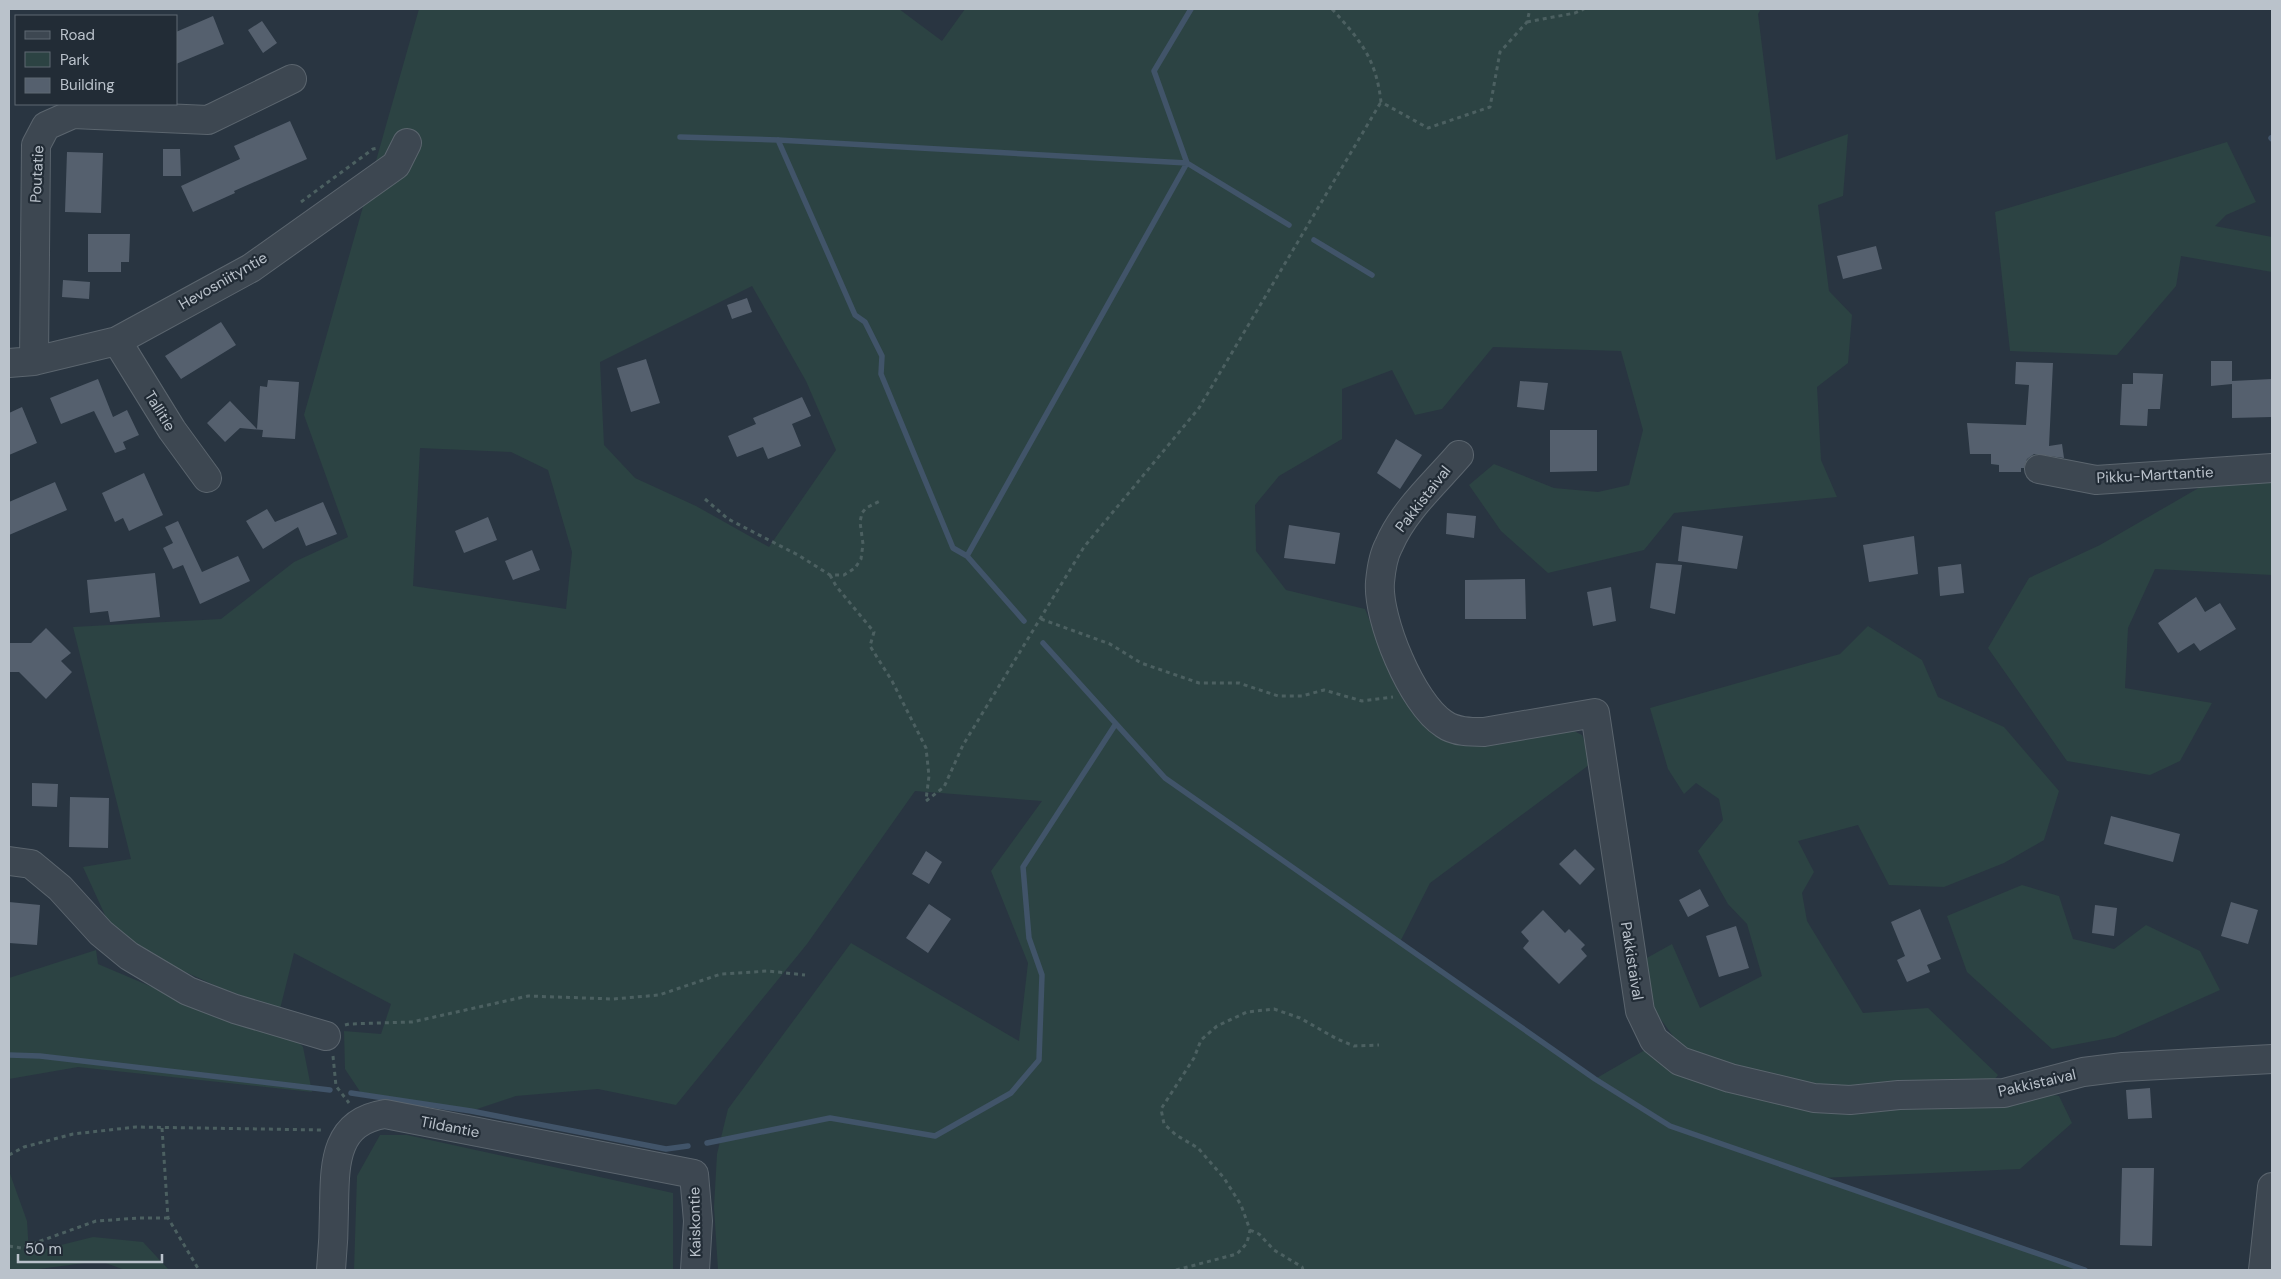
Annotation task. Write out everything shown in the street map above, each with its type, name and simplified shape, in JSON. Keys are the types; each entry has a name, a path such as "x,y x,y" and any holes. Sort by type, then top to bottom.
{"street":[{"name":"Poutatie","path":"22,362 36,145 46,126 73,114 208,120 292,80"},
{"name":"Hevosniityntie","path":"22,362 117,341 251,268 396,165 407,144"},
{"name":"Tallitie","path":"117,341 172,430 207,478"},
{"name":"Pakkistaival","path":"1459,455 1406,516 1388,546 1380,582 1386,621 1398,657 1415,691 1428,711 1446,726 1467,732 1484,732 1595,713 1640,1011 1654,1040 1680,1061 1730,1078 1805,1096 1850,1100 1899,1095 2004,1093 2083,1072 2123,1067 2272,1059"},
{"name":"Pikku-Marttantie","path":"2039,469 2096,480 2272,468"},
{"path":"20,862 60,888 101,933 138,961 188,991 326,1036"},
{"name":"Tildantie","path":"357,1126 373,1116 385,1114 694,1174"},
{"path":"331,1270 334,1245 335,1169 340,1147 357,1126"},
{"name":"Kaiskontie","path":"694,1174 698,1221 695,1270"},
{"path":"2263,1270 2272,1187"}],"path":[{"path":"705,499 728,518 830,575 836,586 874,632 870,646 892,681 926,748 929,776 926,801 944,787 963,745 1084,547 1199,408 1381,102 1378,78 1369,56 1355,35 1332,9"},
{"path":"1381,102 1428,128 1490,108 1500,52 1527,22 1530,9"},
{"path":"1527,22 1575,13 1584,9"},
{"path":"293,208 373,149 407,144"},
{"path":"830,575 844,575 855,568 861,559 863,544 860,522 862,513 866,508 882,500"},
{"path":"1041,619 1110,644 1141,663 1199,683 1239,683 1278,696 1302,696 1324,690 1362,701 1389,697 1399,698 1428,711"},
{"path":"9,1154 24,1147 74,1134 136,1127 300,1129 357,1126 336,1086 332,1054 326,1036 349,1024 412,1022 528,996 613,999 660,995 721,974 768,971 805,975"},
{"path":"1176,1270 1237,1254 1248,1243 1250,1230 1241,1205 1224,1178 1198,1148 1176,1135 1164,1124 1161,1110 1194,1058 1201,1040 1217,1026 1247,1012 1274,1009 1300,1018 1337,1039 1354,1046 1379,1045"},
{"path":"162,1128 168,1218 199,1270"},
{"path":"9,1246 21,1248 35,1244 96,1221 168,1218"},
{"path":"1250,1230 1259,1234 1274,1250 1302,1266 1304,1270"}],"green space":[{"path":"419,9 899,9 942,41 965,9 1761,9 1758,14 1776,160 1848,134 1843,196 1818,205 1829,291 1852,315 1848,363 1817,387 1821,460 1837,497 1674,513 1644,550 1548,573 1501,531 1469,485 1494,464 1554,488 1598,492 1629,485 1643,430 1621,351 1493,347 1442,409 1415,415 1392,370 1342,389 1342,439 1279,476 1255,505 1256,551 1286,590 1365,609 1399,693 1441,737 1489,739 1541,737 1568,728 1582,735 1593,762 1430,883 1400,942 1595,1079 1645,1050 1842,1111 1972,1106 2047,1094 2059,1096 2072,1123 2020,1169 1820,1178 2085,1270 718,1270 714,1207 717,1154 728,1109 851,943 1019,1041 1028,963 991,871 1042,801 915,791 807,944 676,1105 598,1089 516,1096 471,1111 363,1096 345,1069 344,1031 381,1034 391,1004 294,953 280,1009 223,989 130,947 110,926 83,867 131,859 73,627 221,619 294,562 348,537 304,415","holes":["752,286 806,381 836,450 769,547 696,506 635,478 604,445 600,362","420,448 511,452 548,470 572,552 566,609 413,586"]},
{"path":"2227,142 2256,202 2226,215 2215,226 2272,237 2272,272 2181,256 2176,286 2117,355 2010,351 1995,212"},
{"path":"2272,482 2272,575 2155,569 2128,628 2125,688 2212,703 2180,761 2150,775 2067,761 1988,648 2029,578 2100,545 2202,486"},
{"path":"1868,626 1922,660 1938,697 2004,727 2059,791 2044,840 2004,863 1944,887 1889,885 1858,825 1798,841 1814,872 1802,893 1807,921 1863,1013 1928,1008 1998,1075 1990,1085 1816,1092 1684,1051 1654,1010 1645,959 1672,944 1700,1008 1762,976 1747,924 1728,904 1698,851 1723,820 1719,799 1696,783 1684,794 1668,769 1650,708 1840,654"},
{"path":"2022,885 2059,896 2073,939 2114,949 2146,925 2200,951 2220,990 2115,1037 2052,1049 1967,972 1947,916"},
{"path":"96,950 98,964 204,1009 290,1033 303,1047 312,1092 78,1067 9,1079 9,978"},
{"path":"380,1135 407,1135 673,1193 673,1270 354,1270 357,1176"},
{"path":"9,1171 27,1221 29,1253 93,1237 143,1242 169,1270 125,1270 100,1261 31,1270 9,1270"}],"building":[{"path":"213,16 224,44 178,63 178,31"},
{"path":"262,21 277,43 263,53 248,30"},
{"path":"290,121 307,159 234,191 235,193 193,212 181,186 240,159 234,146"},
{"path":"163,149 180,149 181,176 163,176"},
{"path":"67,152 103,153 101,213 65,212"},
{"path":"88,234 130,234 129,262 121,262 121,272 88,272"},
{"path":"1876,246 1882,269 1843,279 1837,256"},
{"path":"63,280 90,282 89,299 62,297"},
{"path":"747,298 752,312 732,319 727,305"},
{"path":"221,322 236,345 181,379 165,356"},
{"path":"646,359 660,403 631,412 617,368"},
{"path":"2211,361 2232,361 2232,381 2272,379 2272,417 2232,418 2232,384 2211,386"},
{"path":"2016,362 2053,363 2049,446 2062,444 2064,458 2034,454 2027,459 2024,468 2021,468 2021,472 1999,472 1999,465 1991,464 1991,454 1970,454 1967,423 2026,425 2029,385 2015,384"},
{"path":"2133,373 2163,374 2160,409 2148,409 2147,426 2120,425 2122,384 2133,384"},
{"path":"98,379 113,417 127,410 139,435 123,442 126,449 115,453 94,411 61,424 50,398"},
{"path":"268,380 299,382 295,439 262,437 263,430 240,428 225,442 207,423 230,401 257,429 260,386 267,387"},
{"path":"1520,381 1548,383 1544,410 1517,407"},
{"path":"802,397 811,416 792,424 801,446 768,459 763,447 737,457 728,436 756,424 753,418"},
{"path":"22,407 37,443 9,455 9,413"},
{"path":"1550,430 1597,430 1597,471 1550,472"},
{"path":"1396,439 1422,455 1400,489 1377,473"},
{"path":"144,473 163,515 129,531 123,518 115,522 102,493"},
{"path":"55,482 67,510 9,535 9,502"},
{"path":"323,502 337,534 306,546 298,527 263,549 246,521 267,509 275,522"},
{"path":"1447,513 1476,516 1474,538 1446,534"},
{"path":"488,517 497,540 464,553 455,531"},
{"path":"178,521 202,572 238,556 250,581 200,604 183,565 173,569 163,548 173,543 165,527"},
{"path":"1289,525 1340,533 1335,564 1284,558"},
{"path":"1682,526 1743,536 1737,569 1678,561"},
{"path":"1914,536 1918,574 1869,582 1863,545"},
{"path":"532,550 540,570 513,580 505,561"},
{"path":"1656,563 1682,565 1675,614 1650,608"},
{"path":"1961,564 1964,593 1940,596 1938,567"},
{"path":"155,573 160,617 110,622 108,611 90,613 87,580"},
{"path":"1525,579 1526,619 1465,619 1465,580"},
{"path":"1611,587 1616,621 1593,626 1587,592"},
{"path":"2196,597 2205,612 2220,603 2236,629 2200,651 2194,643 2178,653 2158,623"},
{"path":"46,628 71,653 61,661 72,672 46,699 19,672 9,672 9,643 31,643"},
{"path":"32,783 58,784 57,807 32,806"},
{"path":"70,797 109,798 108,848 69,847"},
{"path":"2111,816 2180,834 2173,862 2104,844"},
{"path":"1575,849 1595,869 1580,885 1559,864"},
{"path":"926,851 942,862 929,884 912,874"},
{"path":"1700,889 1709,906 1688,917 1679,900"},
{"path":"9,902 40,905 37,945 9,943"},
{"path":"2231,902 2258,910 2248,944 2221,936"},
{"path":"929,904 951,919 928,953 906,938"},
{"path":"2095,905 2117,908 2114,936 2092,933"},
{"path":"1920,909 1941,959 1927,965 1930,972 1907,982 1897,960 1905,956 1891,922"},
{"path":"1543,910 1565,933 1569,929 1585,945 1581,949 1587,956 1559,984 1523,948 1529,941 1521,932"},
{"path":"1736,926 1749,968 1719,977 1706,936"},
{"path":"2150,1088 2152,1118 2128,1119 2126,1090"},
{"path":"2122,1168 2154,1168 2152,1246 2120,1245"}],"waterway":[{"path":"967,556 1187,163 1154,71 1191,9"},
{"path":"680,137 778,140 1187,163 1289,225"},
{"path":"778,140 855,315 865,322 882,356 881,374 953,548 967,556 1024,621"},
{"path":"1314,240 1372,275"},
{"path":"1043,643 1165,778 1595,1079 1670,1126 2085,1270"},
{"path":"707,1143 830,1118 935,1136 1011,1093 1039,1060 1042,975 1029,938 1023,867 1115,725"},
{"path":"9,1055 40,1056 330,1090"},
{"path":"351,1093 471,1111 666,1149 688,1146"}]}
